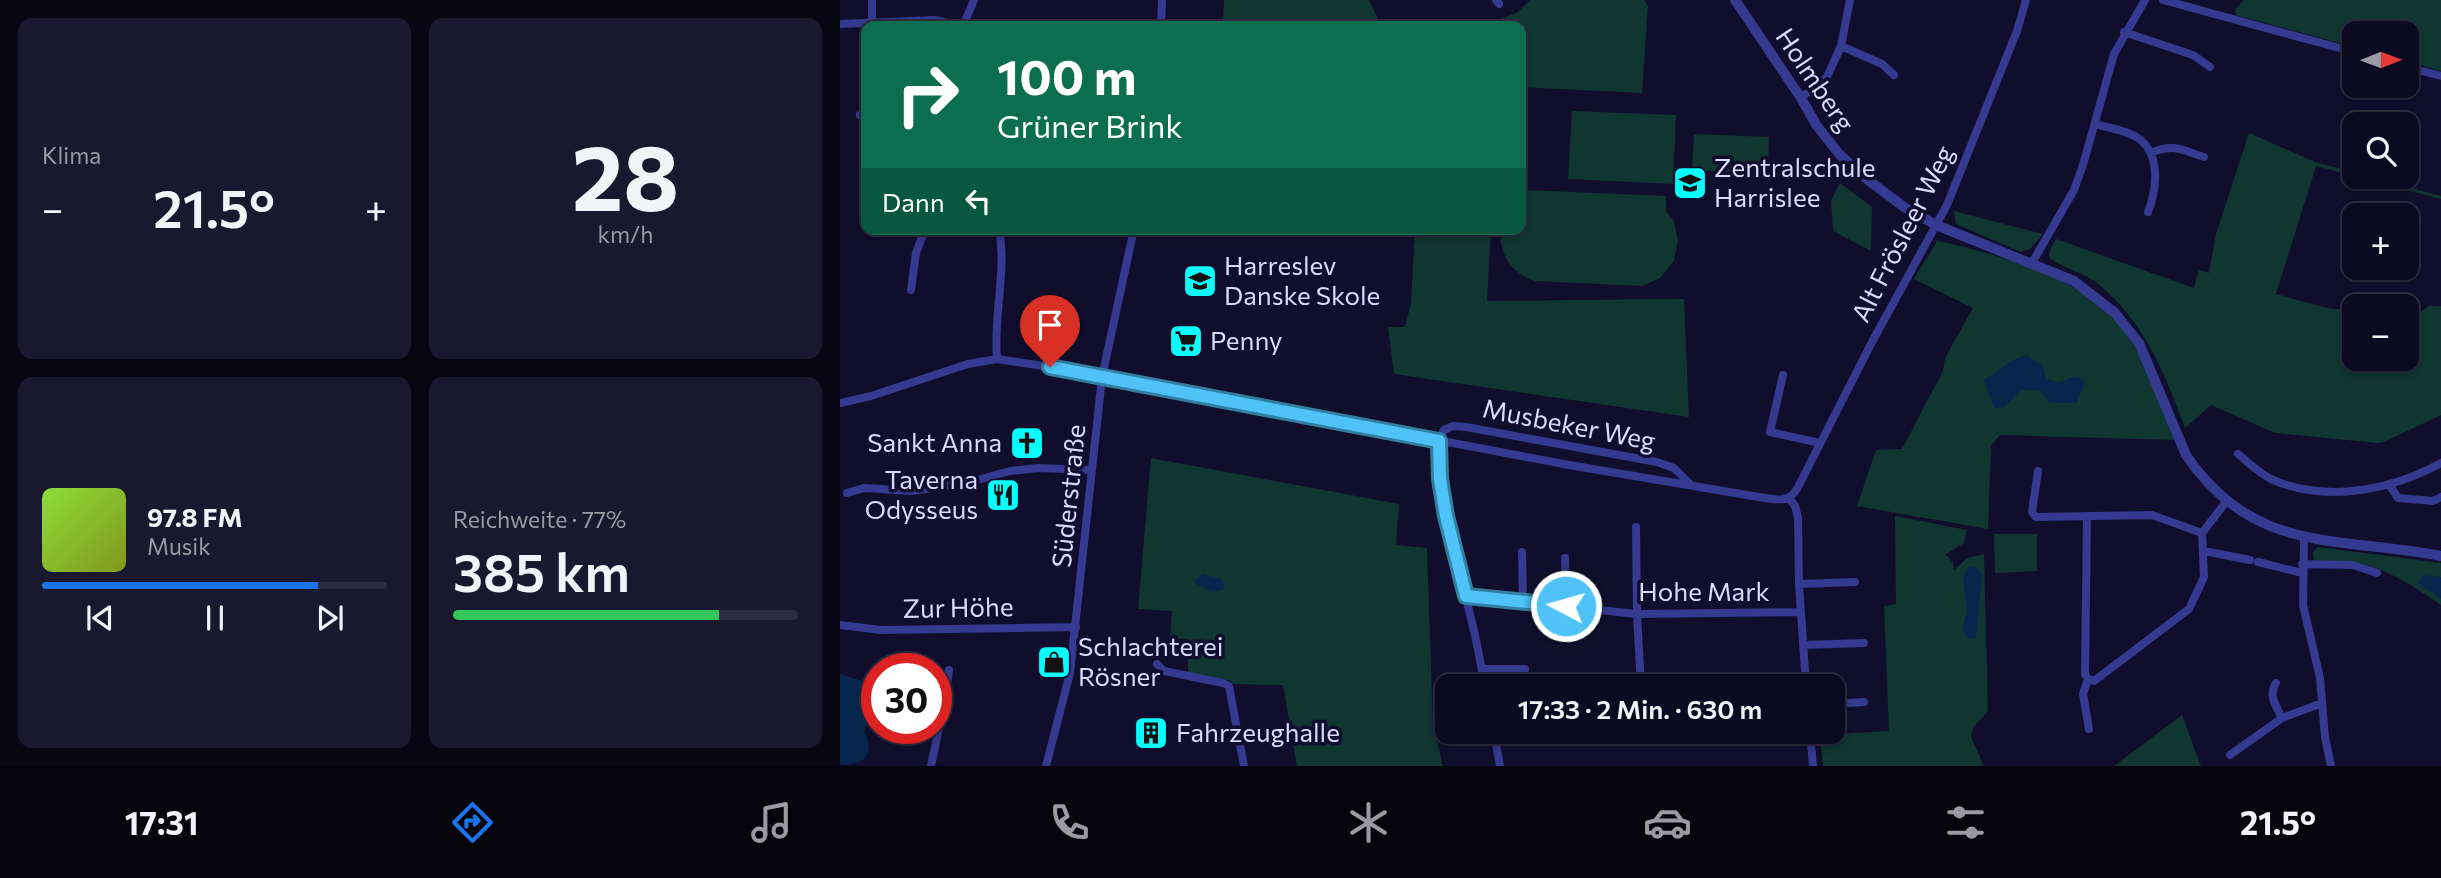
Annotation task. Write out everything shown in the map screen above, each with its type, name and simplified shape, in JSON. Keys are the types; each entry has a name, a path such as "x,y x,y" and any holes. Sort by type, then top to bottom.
{"street":[{"path":"872,0 872,21"},
{"path":"965,21 974,0"},
{"path":"1161,21 1162,0"},
{"name":"Holmberg","path":"1735,0 1817,126 1840,155 1895,200 1937,225 2074,281 2089,290 2125,324 2150,366 2186,455 2196,470 2226,502 2248,517 2304,538 2401,548 2441,556"},
{"path":"1801,98 1828,76 1840,46 1850,0"},
{"name":"Alt Frösleer Weg","path":"1788,498 1797,489 1947,205 2012,44 2026,0"},
{"path":"2032,263 2074,190 2095,124 2106,74 2124,32 2145,0"},
{"path":"2163,0 2342,49"},
{"path":"913,21 939,21"},
{"path":"840,24 861,23"},
{"path":"2124,32 2193,55 2210,67"},
{"path":"1840,46 1882,64 1894,75"},
{"path":"2419,70 2441,76"},
{"path":"2095,124 2136,137 2151,153 2154,162 2154,192 2148,212"},
{"path":"2151,153 2174,147 2204,157"},
{"path":"911,290 916,253 923,235"},
{"path":"840,403 968,364 997,359 994,334 1003,266 1000,235"},
{"name":"Süderstraße","path":"1045,766 1070,673 1102,377 1133,235"},
{"name":"Musbeker Weg","path":"997,359 1439,441 1765,498 1788,498"},
{"path":"1783,375 1770,432 1820,443"},
{"name":"Musbeker Weg","path":"1439,441 1444,430 1452,426 1466,427 1657,462 1674,468 1691,485"},
{"path":"1439,441 1440,479 1446,516 1483,674"},
{"path":"2238,454 2273,479 2306,489 2347,491 2389,484 2440,466"},
{"path":"847,494 864,488 912,491 1038,468 1092,470"},
{"path":"2038,471 2032,512 2036,517 2152,515 2202,533"},
{"path":"2389,484 2398,498 2433,501 2441,497"},
{"path":"1788,498 1795,506 1798,518 1805,674"},
{"path":"2087,516 2085,674 2088,679 2094,681 2189,609 2204,577 2202,533 2226,502"},
{"path":"1636,527 1640,674"},
{"path":"2304,538 2303,606 2320,678 2325,737 2332,766"},
{"path":"2204,551 2302,569 2353,565 2377,572"},
{"path":"1522,552 1523,602"},
{"path":"1565,558 1566,606"},
{"path":"1799,584 1855,582"},
{"name":"Hohe Mark","path":"1466,596 1637,614 1801,612"},
{"name":"Zur Höhe","path":"840,625 881,630 1076,627"},
{"path":"1803,645 1864,643"},
{"path":"1157,664 1164,671 1229,686 1244,766"},
{"path":"1482,669 1525,669"},
{"path":"2088,679 2083,694 2089,729"},
{"path":"2276,683 2273,700 2282,718"},
{"path":"1845,703 1864,702"},
{"path":"2230,755 2282,718 2322,703"},
{"path":"931,766 936,744"},
{"path":"1496,744 1500,766"},
{"path":"1811,744 1813,766"}],"green space":[{"path":"1224,0 1369,0 1379,21 1223,21"},
{"path":"1530,0 1644,0 1648,6 1642,93 1526,87 1526,21 1496,21 1518,12"},
{"path":"2244,0 2441,0 2441,71 2419,65 2419,21 2342,21 2342,44 2236,15 2235,10"},
{"path":"1572,111 1676,115 1673,184 1568,179"},
{"path":"2249,133 2315,162 2342,169 2342,173 2316,166 2276,294 2342,310 2342,371 2419,371 2419,314 2429,306 2441,306 2441,415 2377,443 2275,433 2211,405 2185,428 2170,388 2140,331 2113,297 2086,276 2049,258 2050,250 2056,239 2194,288 2199,270 2209,273 2216,234"},
{"path":"1694,134 1769,137 1768,174 1692,170"},
{"path":"1840,183 1872,207 1871,251 1833,231 1831,201"},
{"path":"2403,189 2415,189 2441,196 2441,199"},
{"path":"1526,190 1666,196 1666,211 1674,221 1678,241 1674,261 1660,278 1642,286 1535,281 1519,273 1508,261 1500,235 1526,235"},
{"path":"1954,211 2043,234 2030,249 2021,252 1956,224"},
{"path":"1415,235 1491,235 1487,301 1684,299 1689,417 1394,374 1388,327 1405,327 1411,303"},
{"path":"1937,241 2012,261 2089,296 2109,311 2133,341 2153,382 2175,440 2000,435 1991,446 1988,529 1857,506 1876,450 1902,449 1943,371 1945,358 1973,308 1914,279","holes":["2000,371 2058,383 2078,376 2051,403 2039,390 2020,390 2004,407 1984,380"]},
{"path":"1151,458 1399,504 1396,545 1427,548 1433,726 1435,744 1438,744 1443,766 1297,766 1283,685 1233,684 1229,680 1188,674 1188,639 1170,638 1172,611 1138,609"},
{"path":"1895,516 1967,530 1964,543 1946,554 1953,563 1954,570 1967,558 1984,554 1988,711 1973,728 1971,737 1984,766 1823,766 1821,744 1845,744 1845,734 1889,731 1884,606 1896,604","holes":["1978,610 1975,638 1963,630 1967,611"]},
{"path":"1994,534 2037,534 2037,571 1995,573"},
{"path":"2318,547 2441,563 2441,605 2377,568 2353,562 2314,562 2313,552"},
{"path":"2182,715 2201,766 2114,766"}],"water":[{"path":"2027,355 2043,366 2046,379 2058,383 2078,376 2085,382 2077,403 2051,403 2039,390 2021,390 2004,407 1994,408 1984,380 2014,360"},
{"path":"1974,566 1982,574 1976,638 1967,638 1963,630 1967,611 1963,578 1968,567"},
{"path":"1203,574 1221,579 1225,586 1222,590 1212,592 1196,584 1195,580"},
{"path":"2423,575 2441,577 2441,599 2418,583"},
{"path":"840,674 861,681 861,744 868,744 869,749 864,760 847,765 840,764"}],"place":[{"name":"Zentralschule Harrislee","path":"1690,183"},
{"name":"Harreslev Danske Skole","path":"1200,281"},
{"name":"Penny","path":"1186,341"},
{"name":"Sankt Anna","path":"1027,443"},
{"name":"Taverna Odysseus","path":"1003,495"},
{"name":"Schlachterei Rösner","path":"1054,662"},
{"name":"Fahrzeughalle","path":"1151,733"}],"route":[{"path":"1050,367 1439,441 1440,479 1446,516 1466,596 1566,606"}]}
